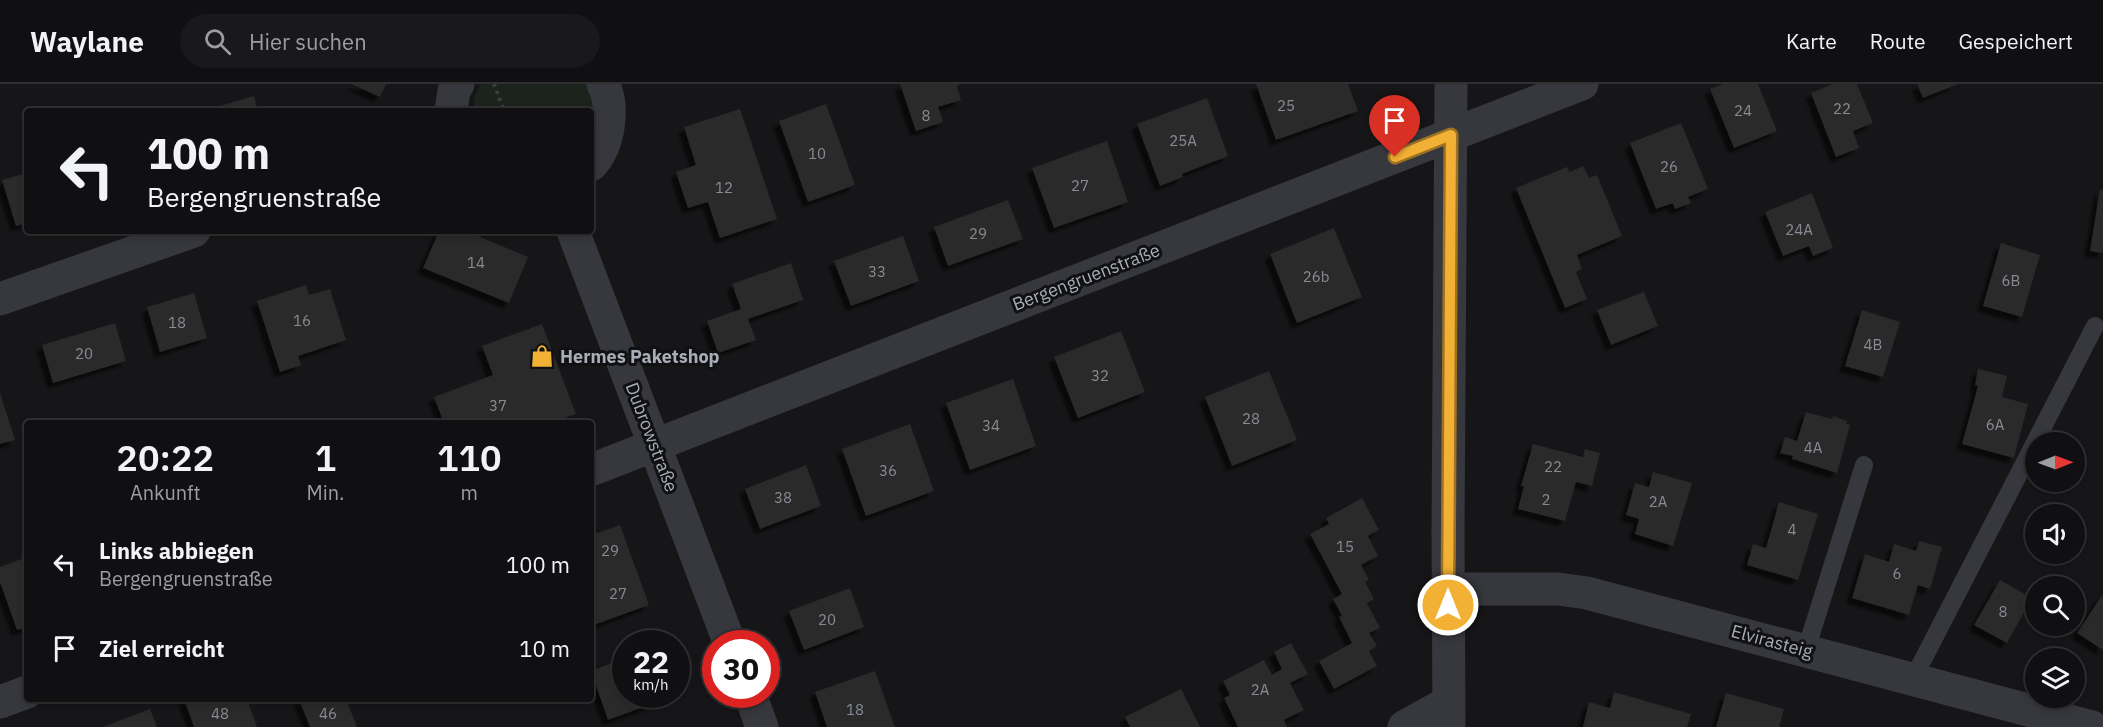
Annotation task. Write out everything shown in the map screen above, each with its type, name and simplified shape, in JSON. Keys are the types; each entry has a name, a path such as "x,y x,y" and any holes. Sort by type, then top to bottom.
{"street":[{"path":"451,108 454,91 458,84"},
{"path":"1404,727 1449,715 1451,84"},
{"name":"Bergengruenstraße","path":"594,469 1582,84"},
{"path":"594,162 606,137 609,85"},
{"path":"0,299 185,234"},
{"name":"Dubrowstraße","path":"574,234 725,630"},
{"name":"Elvirasteig","path":"1448,589 1558,589 1587,593 2092,727"},
{"path":"0,702 24,693"},
{"path":"755,708 762,727"}],"lane":[{"path":"1913,679 2095,326"},
{"path":"1806,650 1864,465"}],"path":[{"path":"494,84 503,108"}],"shaded area":[{"path":"481,84 587,84 594,108 473,108 475,95"}],"building":[{"path":"351,84 386,84 380,97"},
{"path":"900,84 961,84 957,86 961,100 938,107 943,122 916,131"},
{"path":"1256,84 1348,84 1358,111 1276,140"},
{"path":"1723,84 1758,84 1777,131 1734,148 1710,89"},
{"path":"1833,84 1857,84 1873,123 1853,131 1859,148 1836,157 1811,93"},
{"path":"1917,84 1958,84 1923,98"},
{"path":"254,96 257,108 213,108"},
{"path":"1207,98 1228,156 1182,174 1183,177 1160,186 1137,124"},
{"path":"826,104 855,185 808,202 779,121"},
{"path":"740,109 777,219 720,238 708,202 688,208 676,172 696,165 684,127"},
{"path":"1681,123 1708,189 1688,197 1691,203 1675,209 1673,203 1656,209 1630,143"},
{"path":"1107,141 1128,202 1054,228 1032,168"},
{"path":"1583,166 1589,178 1597,175 1622,236 1577,255 1582,269 1576,272 1587,299 1565,308 1516,188 1567,167 1570,172"},
{"path":"24,174 24,224 16,226 2,180"},
{"path":"2100,189 2103,190 2103,253 2090,251"},
{"path":"1812,193 1833,248 1813,256 1809,246 1783,256 1765,212"},
{"path":"1008,200 1023,239 948,266 934,227"},
{"path":"1334,228 1362,297 1297,323 1270,254"},
{"path":"438,234 473,234 528,257 509,303 423,268"},
{"path":"903,236 919,281 851,306 834,261"},
{"path":"2001,243 2040,255 2022,317 1983,306"},
{"path":"791,263 803,300 748,319 756,340 718,353 707,321 741,309 732,284"},
{"path":"306,285 309,295 330,289 346,340 298,356 301,365 280,372 257,301"},
{"path":"1644,292 1658,326 1611,345 1597,310"},
{"path":"194,293 207,338 160,352 147,307"},
{"path":"1862,310 1900,322 1883,377 1845,366"},
{"path":"115,323 126,361 53,383 42,345"},
{"path":"542,324 576,414 560,420 443,420 434,397 493,375 482,346"},
{"path":"1121,331 1145,392 1078,418 1054,357"},
{"path":"1978,369 2007,376 2002,397 2028,404 2014,458 1962,444 1978,386 1975,385"},
{"path":"1269,371 1297,440 1232,466 1205,397"},
{"path":"1013,379 1036,446 970,470 946,403"},
{"path":"0,393 15,440 0,444"},
{"path":"1806,412 1832,419 1833,416 1847,421 1846,424 1850,425 1837,473 1780,453 1785,437 1797,441"},
{"path":"910,424 934,491 866,516 842,449"},
{"path":"1533,444 1583,457 1585,449 1600,453 1592,486 1576,482 1565,521 1518,509 1524,486 1521,486"},
{"path":"806,465 821,506 760,529 745,489"},
{"path":"1653,472 1692,483 1673,546 1635,534 1639,519 1626,515 1635,483 1649,487"},
{"path":"1362,498 1379,530 1368,536 1378,556 1361,565 1369,580 1365,582 1374,599 1367,603 1380,628 1369,633 1377,646 1369,651 1377,666 1334,689 1319,661 1352,643 1333,599 1342,594 1310,534 1329,524 1326,518"},
{"path":"1779,502 1818,514 1798,580 1747,565 1753,544 1766,548"},
{"path":"620,525 649,605 594,625 594,534"},
{"path":"1919,541 1942,547 1930,589 1918,585 1909,615 1852,598 1865,554 1889,562 1894,544 1916,551"},
{"path":"24,558 24,628 17,630 0,582 0,567"},
{"path":"2000,580 2025,594 2025,611 2007,643 1974,625"},
{"path":"850,588 864,627 804,650 789,611"},
{"path":"2103,594 2103,650 2082,636 2085,636 2085,621"},
{"path":"1291,643 1308,674 1290,683 1304,710 1284,720 1287,727 1238,727 1224,698 1230,695 1223,681 1264,660 1272,675 1282,669 1274,652"},
{"path":"612,663 612,708 641,708 608,720 594,680 594,670"},
{"path":"875,671 895,727 827,727 815,692"},
{"path":"1181,689 1200,727 1130,727 1125,717"},
{"path":"1614,692 1691,714 1687,727 1583,727 1589,702 1610,708"},
{"path":"1726,693 1784,709 1779,727 1716,727"},
{"path":"185,702 248,702 257,727 194,727"},
{"path":"300,702 347,702 357,727 310,727"},
{"path":"150,709 157,727 103,727"}],"place":[{"name":"Hermes Paketshop","path":"542,356"}],"route":[{"path":"1395,157 1451,135 1448,605"}]}
